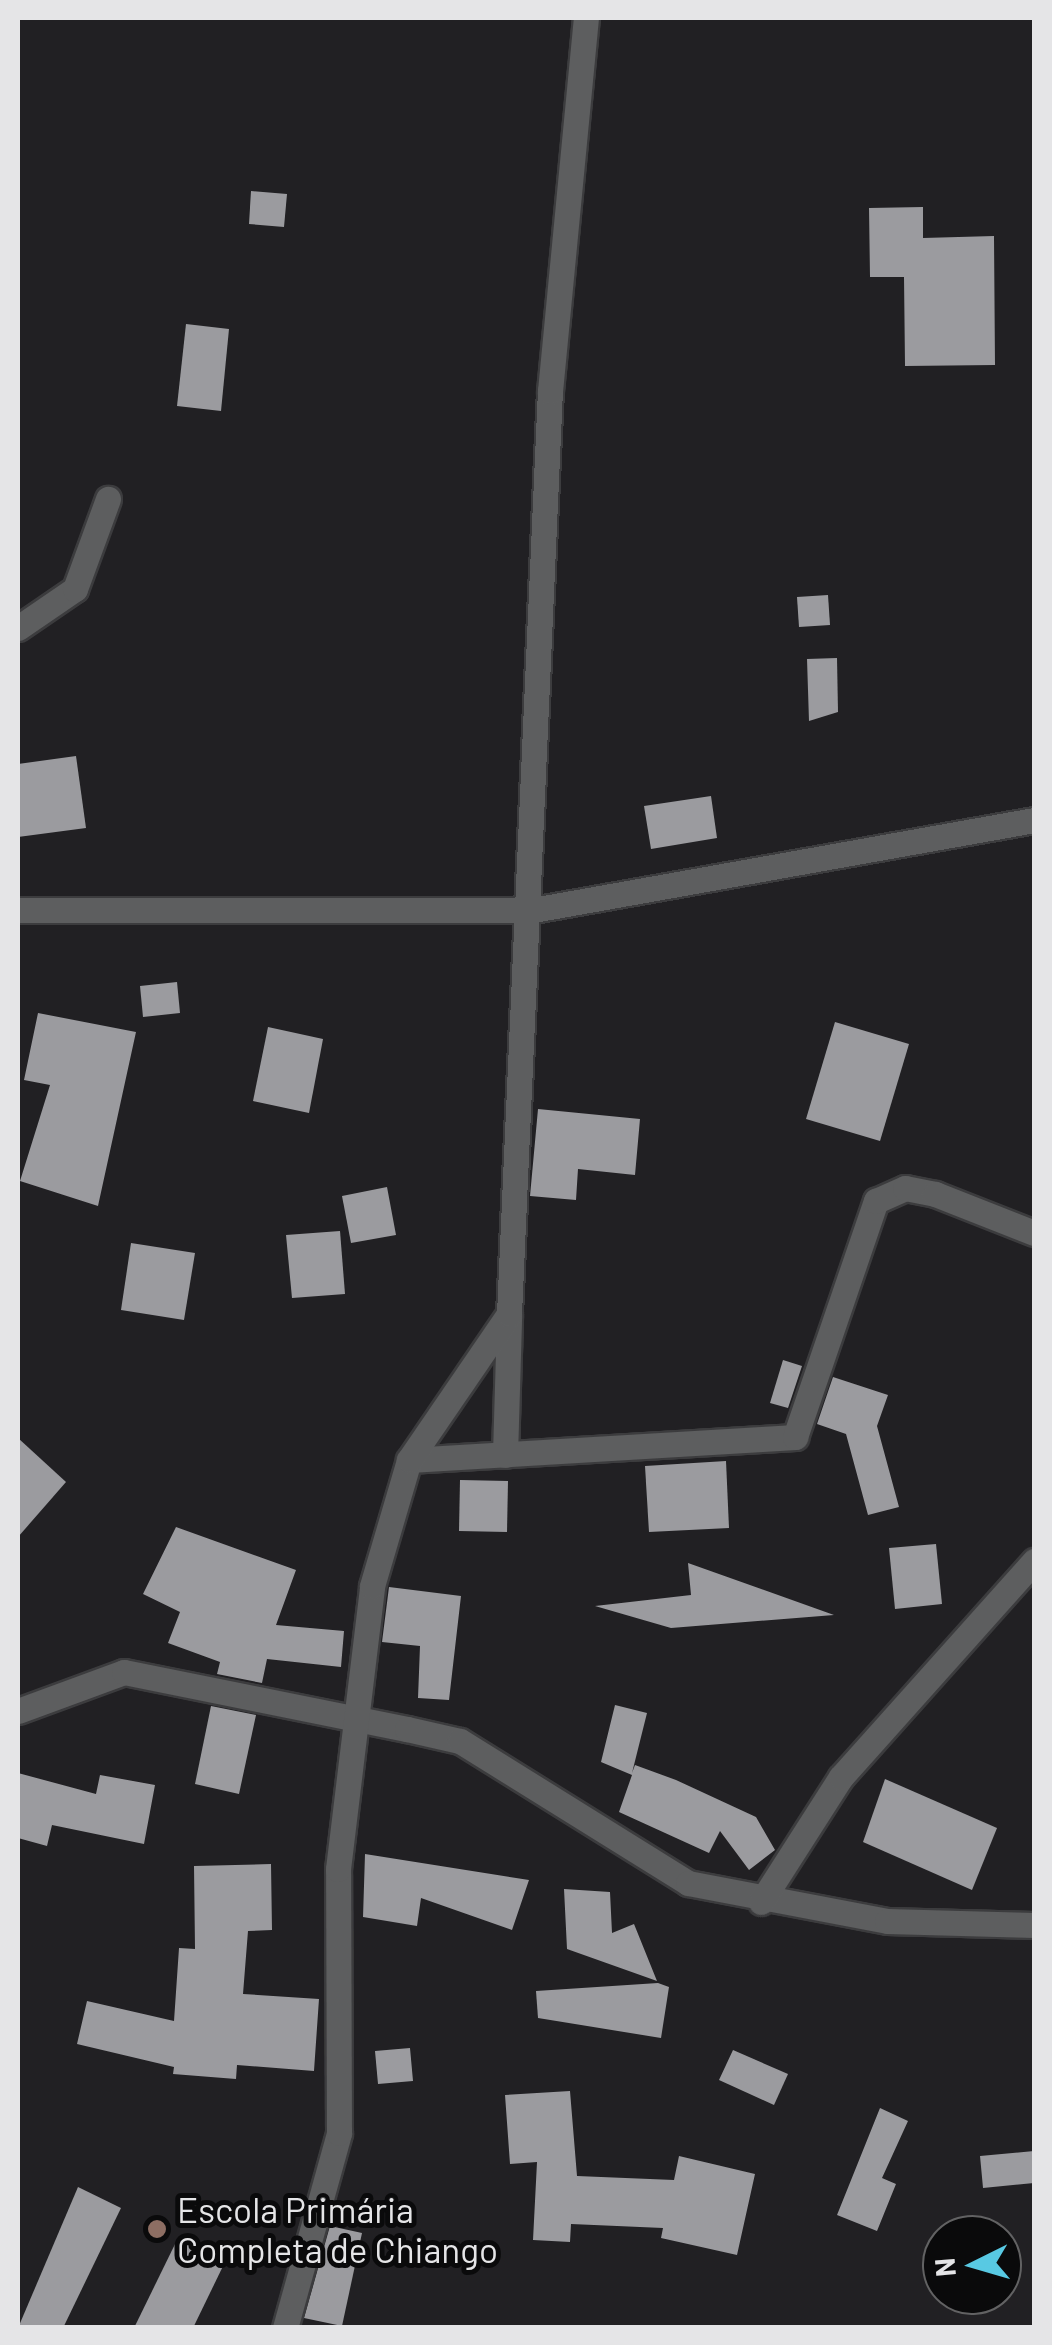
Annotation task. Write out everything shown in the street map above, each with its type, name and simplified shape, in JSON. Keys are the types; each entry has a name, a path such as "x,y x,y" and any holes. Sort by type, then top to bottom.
{"street":[{"path":"505,1455 509,1314 533,910 550,391 586,18"},
{"path":"18,628 75,590 108,499"},
{"path":"18,910 533,910 1034,820"},
{"path":"409,1460 795,1437 876,1201 905,1188 935,1194 1034,1232"},
{"path":"286,2328 340,2133 338,1869 372,1586 409,1460 509,1314"},
{"path":"761,1902 852,1763 1034,1561"},
{"path":"18,1711 124,1672 355,1723 460,1741 688,1883 761,1902 886,1922 1034,1925"}],"building":[{"path":"251,191 287,194 284,227 249,224"},
{"path":"923,207 923,238 994,236 995,365 905,366 904,277 870,277 869,208"},
{"path":"186,324 229,329 221,411 177,406"},
{"path":"828,595 830,625 799,627 797,597"},
{"path":"837,658 838,712 809,721 807,659"},
{"path":"76,756 86,828 18,837 18,764"},
{"path":"711,796 717,838 651,849 644,806"},
{"path":"177,982 180,1013 143,1017 140,986"},
{"path":"38,1013 136,1032 98,1206 20,1181 50,1085 24,1080"},
{"path":"835,1022 909,1044 880,1141 806,1119"},
{"path":"268,1027 323,1039 309,1113 253,1101"},
{"path":"538,1109 640,1119 635,1175 578,1169 576,1200 530,1196"},
{"path":"387,1187 396,1235 351,1243 342,1196"},
{"path":"340,1231 345,1294 292,1298 286,1235"},
{"path":"131,1243 195,1253 184,1320 121,1310"},
{"path":"783,1360 802,1366 788,1408 770,1403"},
{"path":"833,1377 888,1395 877,1426 899,1507 868,1515 846,1434 817,1424"},
{"path":"18,1438 66,1482 18,1537"},
{"path":"726,1461 729,1528 649,1532 645,1466"},
{"path":"460,1480 508,1481 507,1532 459,1531"},
{"path":"176,1527 296,1570 276,1625 344,1631 341,1667 267,1659 262,1683 217,1674 220,1662 168,1643 180,1612 143,1594"},
{"path":"936,1544 942,1604 895,1609 889,1548"},
{"path":"688,1563 834,1615 671,1628 595,1606 691,1595"},
{"path":"389,1587 461,1596 449,1700 418,1698 420,1646 382,1642"},
{"path":"615,1705 647,1713 632,1773 635,1765 756,1817 775,1850 749,1870 720,1831 709,1853 619,1812 632,1775 601,1762"},
{"path":"211,1706 256,1715 239,1794 195,1784"},
{"path":"18,1773 96,1794 100,1775 155,1785 144,1844 52,1825 47,1846 18,1838"},
{"path":"885,1779 997,1828 972,1890 863,1842"},
{"path":"365,1854 529,1880 512,1930 421,1898 417,1926 363,1917"},
{"path":"271,1864 272,1930 248,1931 243,1994 319,1999 314,2071 237,2065 236,2079 173,2074 174,2067 77,2044 87,2001 174,2021 179,1948 195,1949 194,1866"},
{"path":"564,1889 610,1892 612,1933 634,1924 657,1981 567,1949"},
{"path":"658,1983 669,1987 661,2038 538,2018 536,1991"},
{"path":"410,2048 413,2081 378,2084 375,2051"},
{"path":"733,2050 788,2074 774,2105 719,2080"},
{"path":"570,2091 577,2176 674,2180 679,2156 755,2174 737,2255 661,2238 663,2228 571,2224 570,2242 533,2240 537,2162 510,2164 505,2095"},
{"path":"880,2108 908,2121 882,2178 896,2184 877,2231 837,2215"},
{"path":"1034,2151 1034,2183 983,2188 980,2156"},
{"path":"78,2187 121,2208 63,2328 18,2328"},
{"path":"330,2226 362,2233 342,2326 304,2318"},
{"path":"178,2238 225,2262 193,2328 134,2328"}],"place":[{"name":"Escola Primária Completa de Chiango","path":"157,2229"}]}
